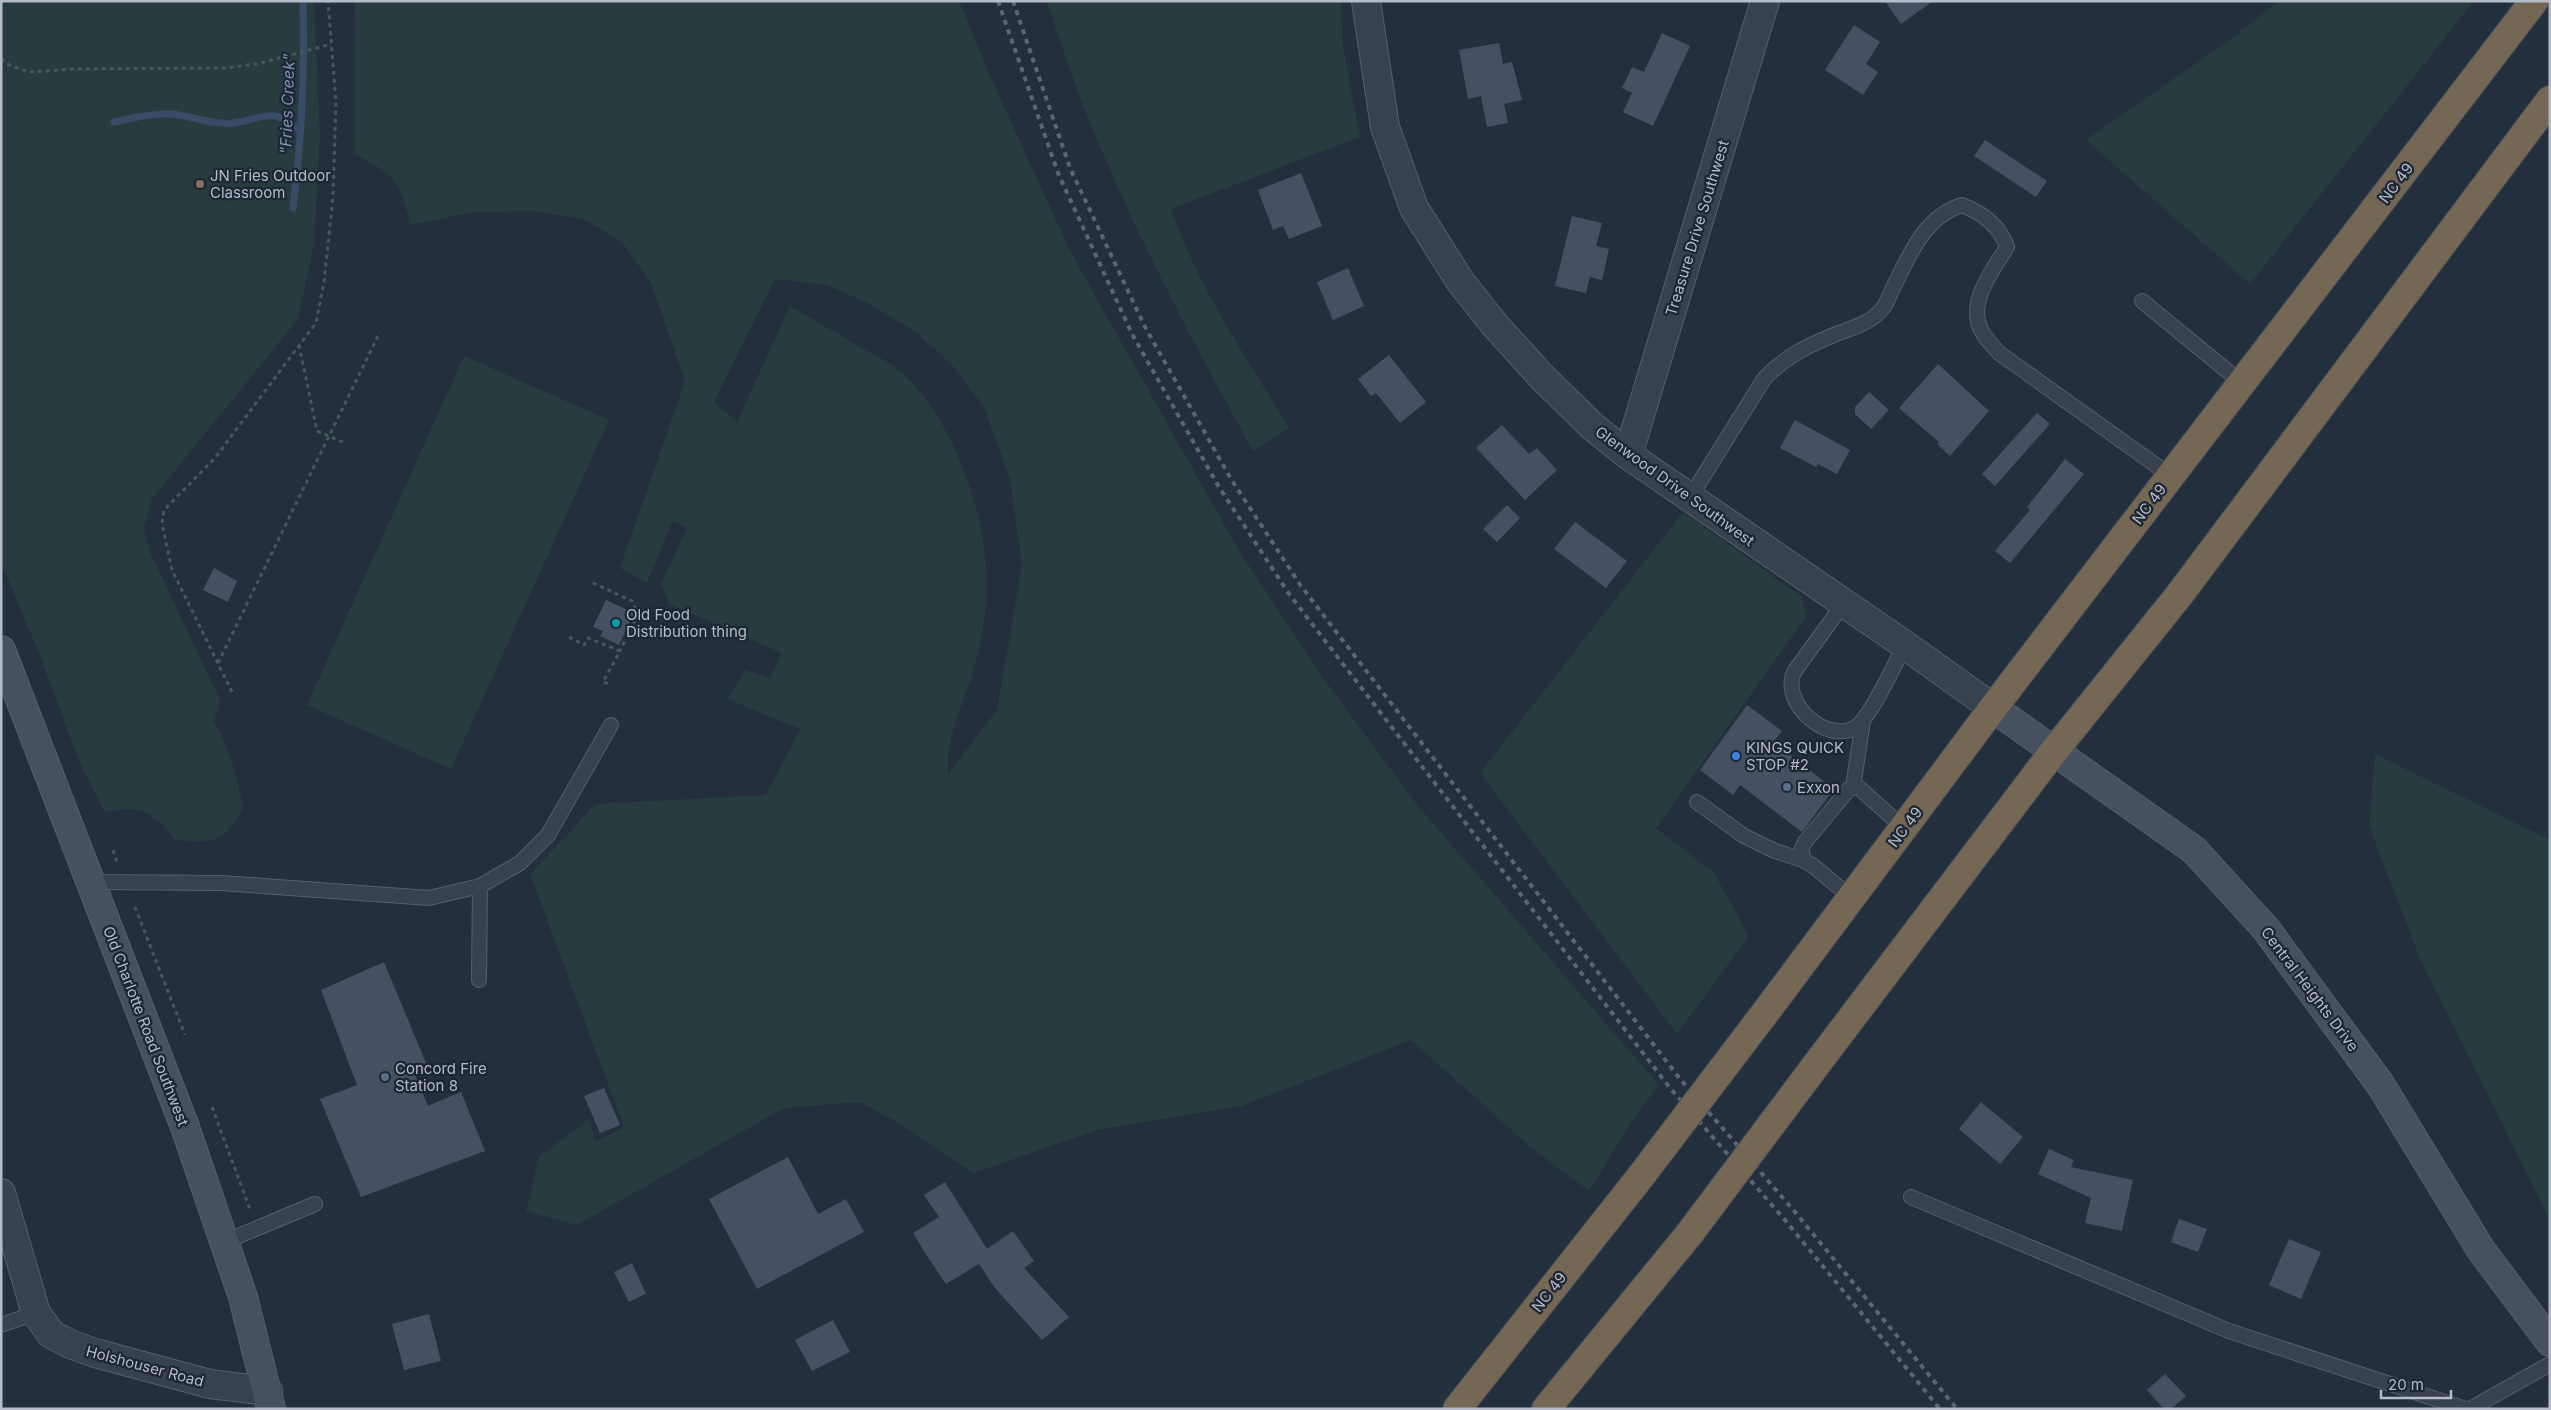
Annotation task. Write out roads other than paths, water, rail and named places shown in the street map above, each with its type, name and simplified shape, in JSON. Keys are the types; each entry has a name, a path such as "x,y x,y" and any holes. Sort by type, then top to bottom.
{"highway":[{"name":"NC 49","path":"1457,1409 1641,1176 1852,898 1993,708 2534,1"},
{"path":"1546,1409 1690,1234 2054,752 2180,594 2550,100"}],"street":[{"name":"Glenwood Drive Southwest","path":"1366,1 1385,127 1414,208 1460,281 1494,324 1542,377 1592,426 1628,455 1689,499 1906,645 1993,708"},
{"name":"Treasure Drive Southwest","path":"1628,455 1765,1"},
{"name":"Old Charlotte Road Southwest","path":"1,650 185,1127 243,1297 270,1400"},
{"name":"Central Heights Drive","path":"1993,708 2194,850 2266,929 2380,1084 2481,1250 2550,1342"},
{"name":"Holshouser Road","path":"1,1193 36,1313 51,1334 70,1344 95,1353 270,1400"}],"lane":[{"path":"1689,499 1764,379 1771,371 1786,358 1800,350 1871,320 1884,306 1920,236 1940,218 1962,205 1991,223 2003,236 2007,247 1981,290 1977,313 1983,334 1999,352 2171,476"},
{"path":"2142,301 2242,383"},
{"path":"1844,603 1794,672 1791,690 1792,697 1822,728 1832,732 1846,732 1863,721"},
{"path":"1853,787 1863,721 1906,645"},
{"path":"91,882 221,883 429,898 480,886 520,863 548,835 611,725"},
{"path":"1803,860 1802,848 1805,842 1849,789 1853,787 1858,787 1904,828"},
{"path":"1697,802 1744,836 1812,865 1852,898"},
{"path":"479,980 480,886"},
{"path":"1911,1197 2229,1330 2466,1409"},
{"path":"224,1242 315,1204"},
{"path":"1,1325 36,1313"},
{"path":"2470,1409 2550,1364"}],"waterway":[{"name":"\"Fries Creek\"","path":"293,208 302,105 303,1"},
{"path":"114,122 142,116 164,114 220,123 232,123 270,116 279,117 289,122 301,132"}],"railway":[{"path":"998,1 1058,173 1132,334 1219,487 1289,594 1670,1088 1785,1220 1940,1409"},
{"path":"1013,1 1070,168 1145,327 1231,479 1301,586 1680,1079 1795,1212 1957,1409"}],"place":[{"name":"JN Fries Outdoor Classroom","path":"200,184"},
{"name":"Old Food Distribution thing","path":"616,623"},
{"name":"KINGS QUICK STOP #2","path":"1736,756"},
{"name":"Exxon","path":"1787,787"},
{"name":"Concord Fire Station 8","path":"385,1077"}]}
